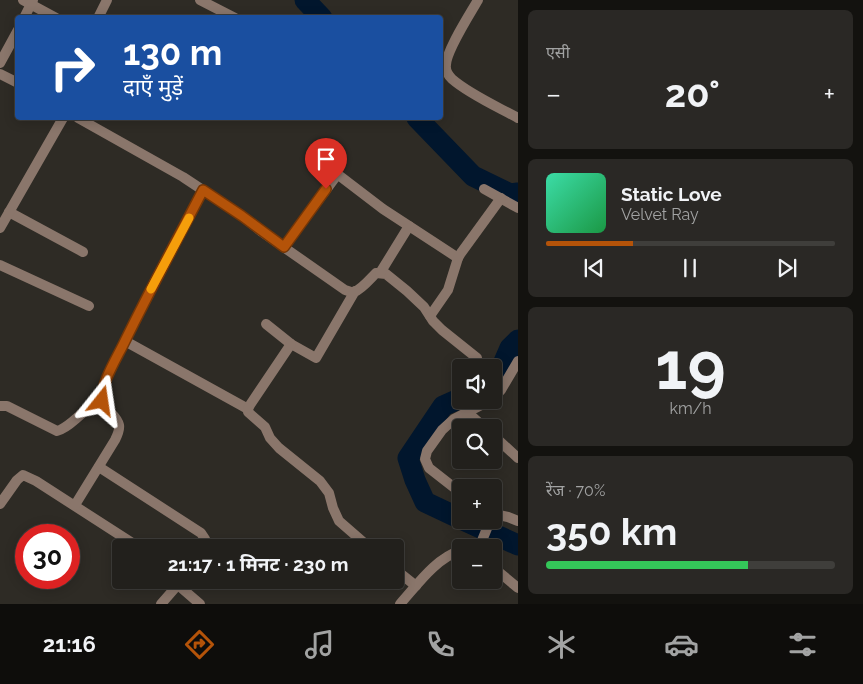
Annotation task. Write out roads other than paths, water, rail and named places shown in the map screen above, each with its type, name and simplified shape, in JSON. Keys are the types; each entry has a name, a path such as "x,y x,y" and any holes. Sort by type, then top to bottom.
{"street":[{"path":"100,15 107,0"},
{"path":"200,0 229,15"},
{"path":"478,0 446,59 445,67 451,78 464,88 518,118"},
{"path":"25,15 29,1 51,15"},
{"path":"0,63 15,36"},
{"path":"0,74 15,82"},
{"path":"0,228 62,120"},
{"path":"82,120 183,177 242,216 346,290 355,292"},
{"path":"311,154 383,209 458,258"},
{"path":"284,247 337,175"},
{"path":"484,188 518,208"},
{"path":"0,406 7,406 57,431 68,425 101,394 109,373 146,297 203,190"},
{"path":"430,316 448,290 458,258 501,198"},
{"path":"9,212 83,252"},
{"path":"380,273 409,226"},
{"path":"0,264 89,306"},
{"path":"266,324 291,344 316,358 355,292 376,273 380,273 386,274 408,291 424,307 442,330 476,358"},
{"path":"125,341 248,409 251,416 265,427 273,442 320,480 329,493 339,521 360,539"},
{"path":"248,409 291,344"},
{"path":"502,388 518,361"},
{"path":"75,505 119,431 119,426 102,401 101,394"},
{"path":"452,487 429,468 425,459 427,451 442,430 454,419 474,409"},
{"path":"467,412 475,419"},
{"path":"502,443 518,458"},
{"path":"99,467 201,533 205,539"},
{"path":"0,504 22,475 36,481 126,539"},
{"path":"502,517 508,517 518,521"},
{"path":"400,604 435,565 452,555"},
{"path":"502,575 518,588"},
{"path":"404,576 416,586"},
{"path":"161,604 174,589"},
{"path":"186,589 200,604"}],"waterway":[{"path":"305,0 319,15"},
{"path":"419,120 473,176 510,194 518,193"},
{"path":"502,366 510,348 518,340"},
{"path":"452,402 443,406 408,458 425,502 452,515"},
{"path":"483,529 518,545"}]}
